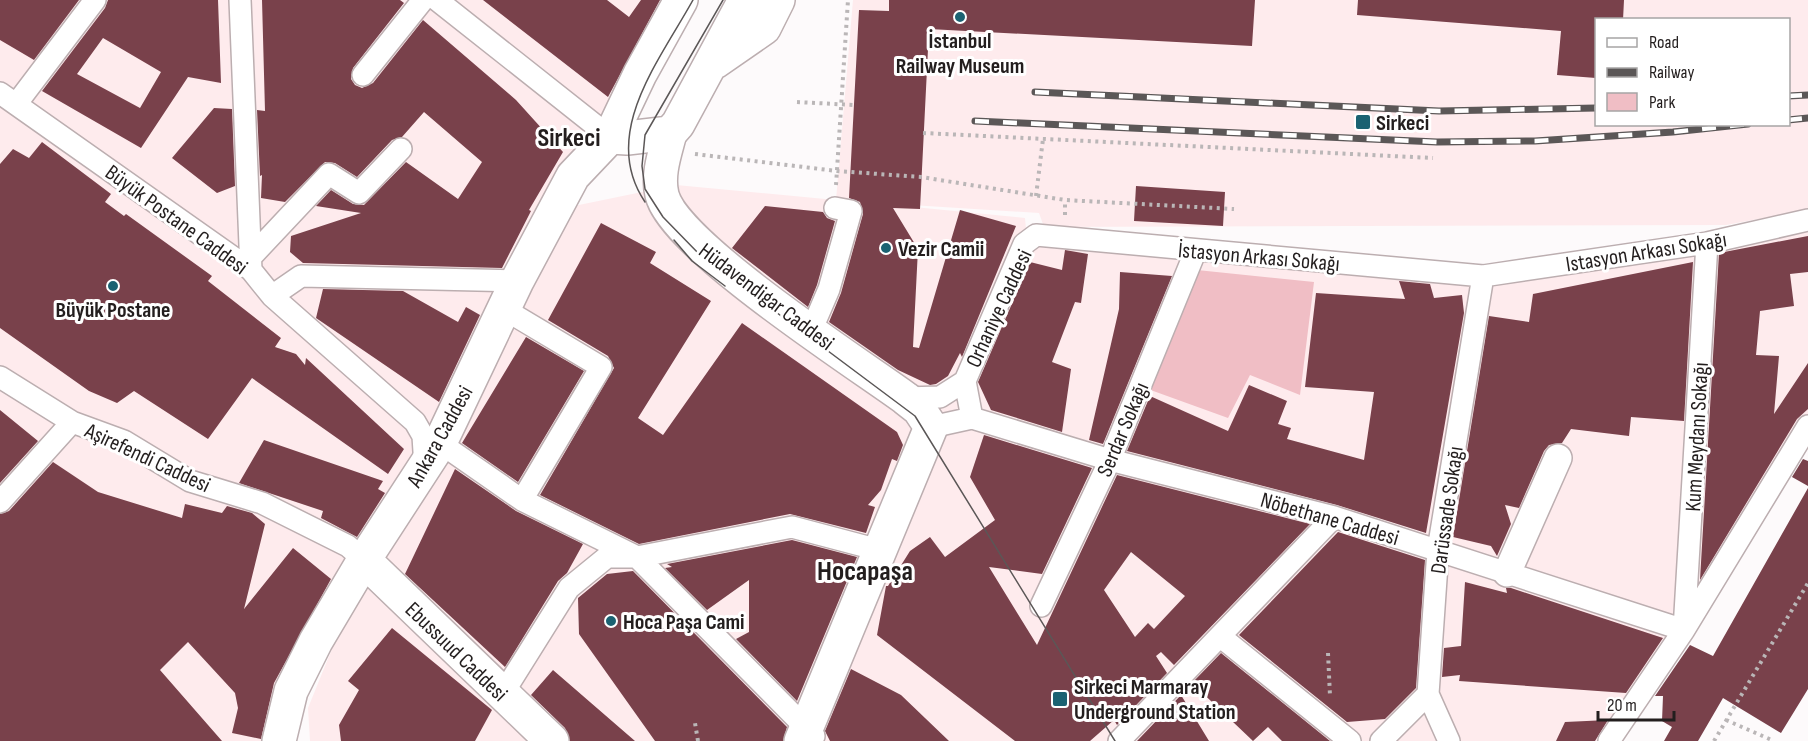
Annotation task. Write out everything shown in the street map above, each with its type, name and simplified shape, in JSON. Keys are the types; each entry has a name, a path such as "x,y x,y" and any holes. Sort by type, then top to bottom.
{"main road":[{"name":"Ankara Caddesi","path":"279,741 291,691 316,641 364,560 432,455 573,176 610,137 640,74 681,0"},
{"path":"610,137 678,143 678,124 746,0"},
{"path":"709,67 764,28 778,0"},
{"name":"Hüdavendigar Caddesi","path":"678,143 660,173 662,197 673,216 705,252 905,398 919,409 931,427"},
{"path":"809,737 879,549 931,427"},
{"name":"Ebussuud Caddesi","path":"364,560 552,741"}],"street":[{"path":"9,98 95,0"},
{"path":"240,0 251,264"},
{"path":"363,75 423,0"},
{"path":"437,0 610,137"},
{"name":"Büyük Postane Caddesi","path":"9,98 251,264 272,296 415,422 432,455"},
{"path":"251,264 329,174 359,193 401,148"},
{"path":"811,331 829,289 851,211 835,208"},
{"name":"Istasyon Arkası Sokağı","path":"1483,276 1707,243 1808,220"},
{"name":"İstasyon Arkası Sokağı","path":"1036,235 1483,276"},
{"name":"Orhaniye Caddesi","path":"972,418 965,381 1024,244 1036,235"},
{"name":"Kum Meydanı Sokağı","path":"1684,630 1707,243"},
{"name":"Serdar Sokağı","path":"1041,606 1110,460 1196,250"},
{"path":"272,296 301,276 511,295 601,367 522,500"},
{"name":"Darüssade Sokağı","path":"1449,741 1428,694 1438,550 1483,276"},
{"name":"Aşirefendi Caddesi","path":"0,377 72,422 124,441 190,481 262,502 348,546 364,560"},
{"path":"905,398 940,397 965,381"},
{"path":"931,427 972,418"},
{"name":"Nöbethane Caddesi","path":"972,418 1110,460 1334,517 1684,630"},
{"path":"0,502 72,422"},
{"path":"1609,741 1684,630 1808,426"},
{"path":"432,455 637,557 809,737"},
{"path":"1508,573 1558,458"},
{"path":"1125,735 1221,638 1334,517"},
{"path":"502,695 569,588 607,557 637,557 792,527 879,549"},
{"path":"1221,638 1350,741"},
{"path":"1381,741 1428,694"}],"path":[{"path":"835,208 848,0"},
{"path":"797,102 854,105"},
{"path":"923,133 1433,158"},
{"path":"1036,195 1043,139"},
{"path":"678,143 837,171 921,177 1065,200 1234,209"},
{"path":"1714,741 1808,583"},
{"path":"1327,702 1330,696 1328,652"},
{"path":"1726,720 1774,741"},
{"path":"698,722 695,723 698,741"}],"shaded area":[{"path":"0,0 663,0 608,104 565,168 272,741 0,741"},
{"path":"853,0 1808,0 1808,210 1726,225 1044,227 1039,213 863,202 1025,218 1026,229 1487,273 1808,221 1808,419 1605,741 571,741 374,557 454,439 574,206 676,185 836,200"},
{"path":"362,575 545,741 310,741 308,708"}],"green space":[{"path":"1197,270 1314,282 1300,395 1250,375 1228,418 1145,388"}],"building":[{"path":"0,0 79,0 34,60 0,40"},
{"path":"108,0 218,0 221,83 188,77 141,148 42,91 105,8","holes":["103,38 161,72 140,108 77,74"]},
{"path":"262,0 400,0 404,3 353,68 351,79 355,85 362,88 373,83 423,20 516,100 563,152 529,210 531,211 502,268 303,263 290,252 291,236 361,213 316,206 331,190 353,204 364,205 406,162 458,199 482,162 424,112 402,137 392,140 357,177 335,163 325,162 285,202 261,198 262,175 260,176 257,110 265,111"},
{"path":"483,0 607,0 629,17 641,0 660,0 608,97"},
{"path":"889,0 1255,0 1252,46 929,29 920,209 893,208 918,249 913,347 919,348 960,210 1016,226 962,357 960,353 948,376 930,385 898,370 829,322 841,293 863,214 860,202 849,198 859,10 889,11"},
{"path":"1358,0 1624,0 1623,18 1595,18 1595,78 1557,75 1561,31 1357,15"},
{"path":"214,108 232,109 235,186 217,193 172,158"},
{"name":"Büyük Postane","path":"42,142 111,194 105,202 124,216 126,214 212,276 208,281 281,338 275,347 296,354 305,365 306,358 404,449 388,474 252,378 208,439 134,391 117,403 89,391 0,328 0,164 13,149 29,158"},
{"path":"1136,186 1225,192 1223,226 1134,221"},
{"path":"765,206 823,212 827,218 835,221 817,285 808,307 732,248"},
{"path":"601,223 656,252 650,263 711,301 638,418 663,435 742,323 897,432 903,445 897,461 892,459 881,490 868,505 875,507 866,533 790,514 639,544 540,495 614,368 608,356 548,320"},
{"path":"1808,236 1808,272 1790,274 1794,306 1760,311 1756,355 1779,356 1774,414 1808,363 1808,409 1797,419 1700,580 1719,253"},
{"path":"1065,250 1088,254 1081,303 1075,302 1052,362 1071,369 1062,432 991,410 978,382 1030,262 1062,270"},
{"path":"1693,262 1684,421 1631,417 1629,436 1571,429 1562,443 1549,445 1544,451 1519,508 1505,505 1511,524 1497,556 1491,546 1453,537 1489,316 1529,322 1533,294"},
{"path":"1120,272 1172,276 1103,444 1089,440 1119,309"},
{"path":"1399,281 1430,284 1434,298 1462,295 1464,313 1426,533 1337,505 1127,451 1150,396 1228,431 1249,385 1287,401 1278,424 1291,428 1287,439 1364,460 1374,392 1305,387 1316,293 1405,299"},
{"path":"323,289 403,291 458,322 466,307 480,315 439,402 316,318"},
{"path":"526,337 584,371 518,482 462,443"},
{"path":"0,410 38,441 0,483"},
{"path":"984,435 1092,468 1042,574 989,567 1037,645 1117,475 1310,524 1174,665 1161,652 1156,656 1167,673 1117,725 1114,720 1090,741 1015,741 877,635 886,586 910,551 930,537 945,557 995,520 970,477","holes":["1131,552 1185,596 1154,629 1148,623 1135,637 1104,590"]},
{"path":"264,440 383,481 378,489 385,493 357,537 321,518 323,511 239,483"},
{"path":"1803,459 1808,461 1808,486 1792,477"},
{"path":"53,462 98,492 182,518 185,504 222,513 227,506 252,513 265,524 244,609 293,548 331,579 274,683 261,739 232,733 238,708 235,693 188,642 160,670 222,741 0,741 0,514 9,511"},
{"path":"455,469 516,511 583,544 567,573 558,581 505,667 405,574"},
{"path":"1808,488 1808,689 1781,733 1723,698 1698,741 1664,741 1672,727 1662,721 1663,696 1655,696 1690,645 1713,656"},
{"path":"1338,532 1425,560 1416,688 1385,719 1347,722 1239,635"},
{"path":"792,540 857,557 797,701 736,639 749,632 749,580 707,610 665,568 672,567 667,564"},
{"path":"633,571 787,727 783,741 655,741 579,634 578,598 607,574"},
{"path":"1465,582 1507,593 1506,588 1511,588 1663,638 1626,693 1459,681 1460,675 1442,677 1444,648 1461,646"},
{"path":"392,628 492,710 475,741 341,741 339,725 359,690 348,681"},
{"path":"1221,653 1330,741 1282,741 1268,727 1253,741 1192,683"},
{"path":"851,669 901,695 949,741 830,741 825,731"},
{"path":"553,670 635,741 570,741 565,728 531,695"},
{"path":"1181,695 1209,741 1137,741"},
{"path":"1608,720 1595,741 1556,741 1565,722"}],"tram line":[{"path":"645,202 633,176 628,150 631,124 639,98 651,72 693,0"},
{"path":"723,0 645,135 642,166 645,189 663,217 701,256 915,416 1115,741"},
{"path":"674,240 692,261 725,286"}],"railway":[{"path":"1035,92 1439,111 1595,108"},
{"path":"1790,96 1808,95"},
{"path":"1790,120 1808,118"},
{"path":"975,121 1437,142 1535,141 1729,126"}],"place":[{"name":"İstanbul Railway Museum","path":"960,17"},
{"name":"Sirkeci","path":"1363,122"},
{"name":"Vezir Camii","path":"886,248"},
{"name":"Büyük Postane","path":"113,286"},
{"name":"Hoca Paşa Cami","path":"611,621"},
{"name":"Sirkeci Marmaray Underground Station","path":"1060,699"}],"district":[{"name":"Sirkeci","path":"569,137"},
{"name":"Hocapaşa","path":"865,570"}]}
